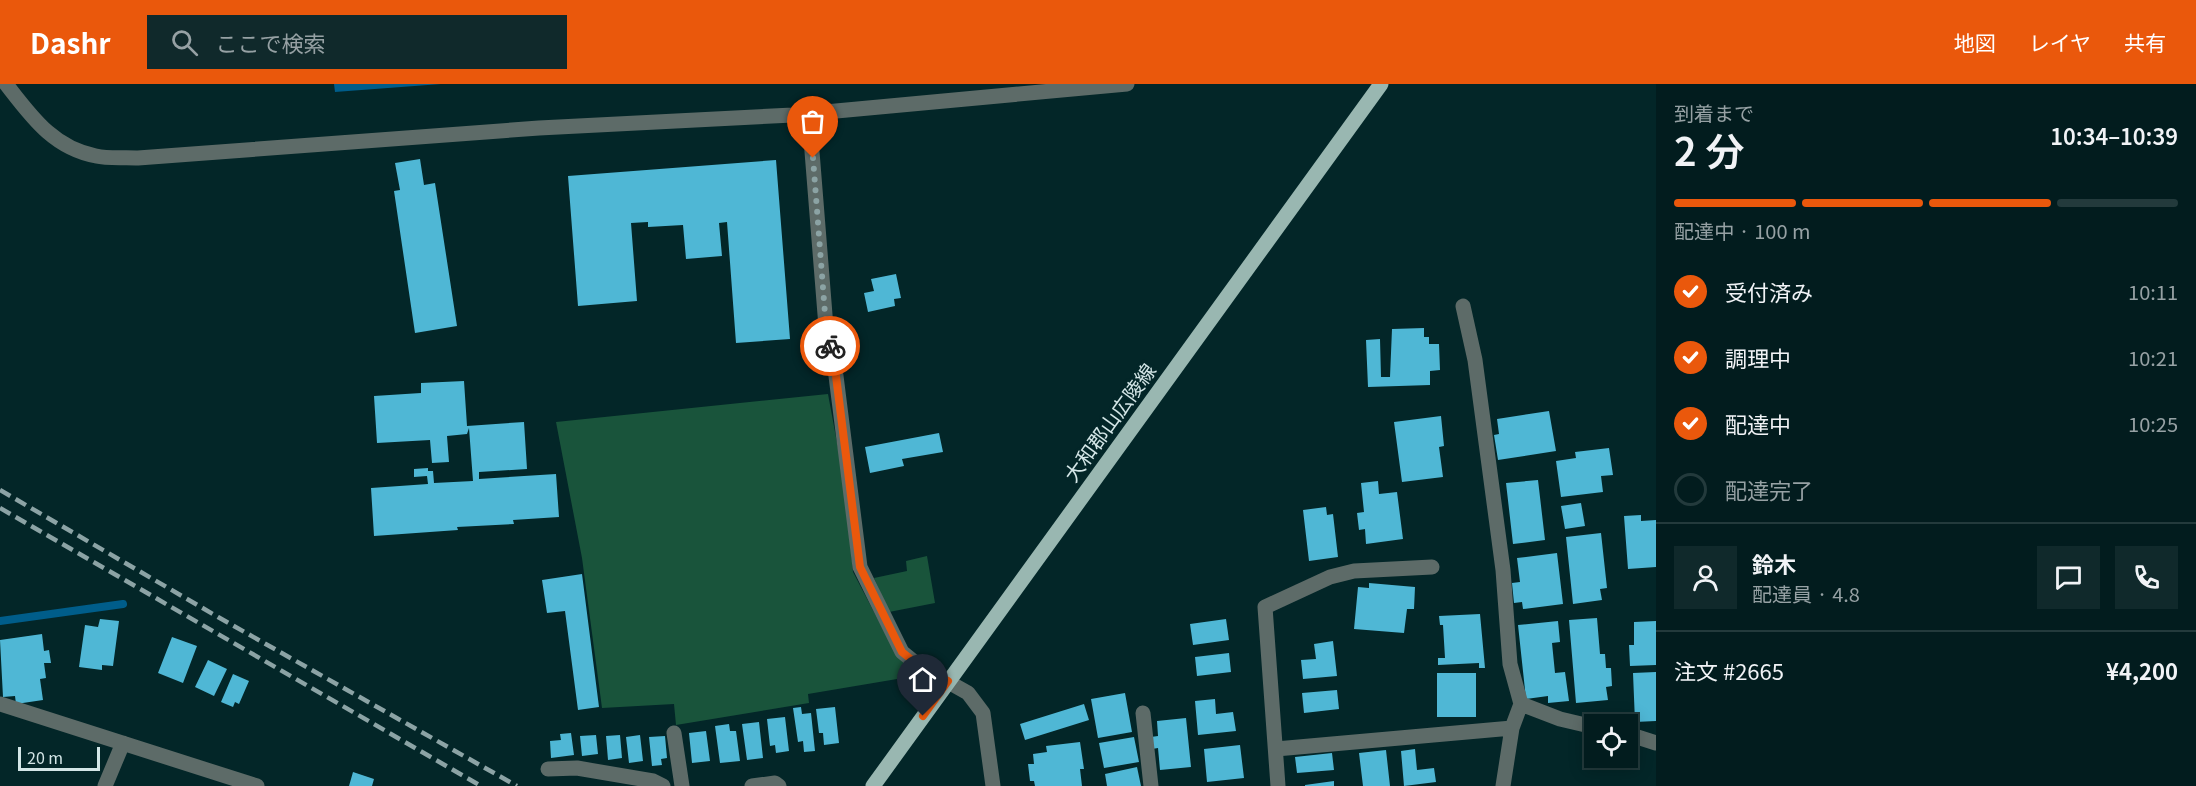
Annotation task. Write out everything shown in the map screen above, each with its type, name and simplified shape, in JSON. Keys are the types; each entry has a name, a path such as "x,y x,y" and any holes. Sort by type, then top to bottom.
{"main road":[{"name":"大和郡山広陵線","path":"873,786 1381,84"}],"street":[{"path":"6,84 37,124 60,144 96,157 138,158 539,128 809,114 1127,84"},
{"path":"809,114 826,327 836,376 860,567 902,652 918,665 969,693 983,713 993,786"},
{"path":"1463,306 1475,360 1504,580 1510,664 1521,704 1512,728 1503,786"},
{"path":"1278,786 1265,607 1330,577 1354,571 1432,567"},
{"path":"0,704 257,786"},
{"path":"1521,704 1584,724"},
{"path":"1143,713 1151,786"},
{"path":"1276,749 1512,728"},
{"path":"674,733 682,786"},
{"path":"1638,737 1656,743"},
{"path":"105,786 123,743"},
{"path":"548,769 577,768 653,781 663,786"},
{"path":"752,786 774,783 779,786"}],"green space":[{"path":"828,394 845,486 853,572 887,637 914,668 903,678 808,694 809,703 676,725 674,704 602,708 582,558 556,422"},
{"path":"927,556 935,603 889,612 874,578 907,571 906,561"}],"water":[{"path":"334,84 441,84 335,92"}],"building":[{"path":"420,159 424,185 435,183 457,326 415,333 394,191 400,190 395,163"},
{"path":"776,160 790,339 736,343 727,222 719,223 722,256 686,259 683,225 648,227 648,222 631,223 637,301 578,306 568,176"},
{"path":"896,274 901,298 894,299 895,306 868,312 864,293 874,291 871,279"},
{"path":"1424,328 1424,337 1429,337 1429,344 1439,344 1440,370 1430,371 1430,385 1368,387 1366,340 1380,339 1381,377 1390,377 1392,329"},
{"path":"464,381 467,426 524,422 527,469 479,472 479,479 556,474 559,517 513,520 514,524 457,527 458,530 374,536 371,488 428,484 427,476 414,477 414,469 428,468 428,471 433,471 434,483 473,481 469,428 467,434 447,436 449,462 432,463 430,440 377,443 374,396 421,393 421,383"},
{"path":"1549,411 1556,451 1498,460 1494,435 1499,434 1497,419"},
{"path":"1441,416 1444,446 1439,447 1443,477 1402,482 1394,422"},
{"path":"939,433 943,452 902,459 904,466 870,473 865,447"},
{"path":"1609,448 1613,475 1601,476 1603,492 1561,497 1556,461 1576,458 1575,452"},
{"path":"1538,480 1545,540 1513,544 1506,483"},
{"path":"1378,481 1379,494 1397,492 1403,539 1366,544 1365,529 1359,530 1357,513 1364,512 1361,483"},
{"path":"1581,503 1585,526 1565,529 1561,506"},
{"path":"1326,507 1327,515 1333,514 1338,557 1309,561 1303,510"},
{"path":"1641,515 1641,521 1656,520 1656,567 1628,569 1624,516"},
{"path":"1601,533 1607,588 1600,589 1602,600 1573,604 1566,537"},
{"path":"1557,553 1563,604 1523,609 1522,602 1514,603 1512,583 1520,582 1517,558"},
{"path":"582,574 599,707 578,710 565,611 547,613 542,580"},
{"path":"1369,583 1415,587 1414,609 1407,609 1404,633 1354,629 1358,587 1369,588"},
{"path":"1480,614 1485,668 1479,668 1479,663 1438,665 1438,658 1445,658 1443,625 1440,625 1439,616"},
{"path":"1597,618 1600,654 1605,654 1606,668 1611,668 1612,686 1606,687 1608,700 1576,703 1569,620"},
{"path":"100,619 119,621 113,666 102,665 102,670 79,667 85,625 98,627"},
{"path":"1226,619 1229,640 1193,645 1190,624"},
{"path":"1558,621 1560,642 1552,643 1555,673 1565,672 1569,701 1548,703 1548,696 1526,699 1518,625"},
{"path":"1656,621 1656,665 1630,666 1629,645 1634,645 1634,622"},
{"path":"42,634 44,651 49,650 51,663 44,663 46,678 40,679 43,700 16,704 15,696 3,697 0,640"},
{"path":"172,637 197,646 183,683 158,673"},
{"path":"1333,641 1337,676 1303,679 1301,660 1316,659 1314,644"},
{"path":"1229,653 1231,672 1197,676 1195,657"},
{"path":"208,660 227,669 214,696 195,687"},
{"path":"1656,672 1656,721 1638,722 1638,714 1635,714 1633,673"},
{"path":"1437,673 1476,673 1476,717 1437,717"},
{"path":"233,674 249,681 239,704 235,702 233,707 221,702"},
{"path":"1337,690 1339,709 1304,713 1302,693"},
{"path":"1125,693 1132,732 1098,738 1091,699"},
{"path":"1215,699 1216,714 1233,712 1236,731 1198,735 1195,701"},
{"path":"1084,704 1089,720 1025,740 1020,724"},
{"path":"801,707 802,714 811,713 815,751 804,752 803,741 798,742 793,708"},
{"path":"835,707 839,743 824,745 823,733 819,733 816,709"},
{"path":"785,717 789,751 776,753 775,745 770,746 767,719"},
{"path":"1186,718 1191,767 1160,770 1158,748 1152,749 1151,737 1158,736 1157,721"},
{"path":"759,722 763,758 747,760 742,724"},
{"path":"729,724 730,731 736,731 740,761 720,763 715,726"},
{"path":"706,731 710,761 692,763 689,733"},
{"path":"571,733 574,755 551,758 550,741 561,740 560,734"},
{"path":"596,735 598,754 582,756 580,736"},
{"path":"620,735 622,758 608,760 606,736"},
{"path":"640,735 643,761 629,763 626,737"},
{"path":"665,736 667,758 661,759 662,765 652,766 649,737"},
{"path":"1134,737 1139,762 1104,768 1099,743"},
{"path":"1080,742 1084,769 1080,769 1082,786 1035,786 1034,781 1030,781 1028,764 1034,764 1033,754 1047,752 1046,746"},
{"path":"1240,745 1244,778 1207,782 1204,749"},
{"path":"1415,749 1417,770 1434,768 1436,782 1404,786 1401,751"},
{"path":"1386,750 1390,786 1363,786 1359,753"},
{"path":"1332,753 1334,770 1297,773 1295,757"},
{"path":"1137,767 1141,786 1107,786 1105,774"},
{"path":"353,772 374,779 372,786 349,786"},
{"path":"1334,781 1334,786 1305,786 1305,785"}],"waterway":[{"path":"0,621 123,604"}],"railway":[{"path":"0,490 218,617 517,786"},
{"path":"0,508 481,786"}],"way so far":[{"path":"813,158 826,327 830,346"}],"route":[{"path":"830,346 836,376 860,567 902,652 918,665 948,681 923,716"}]}
